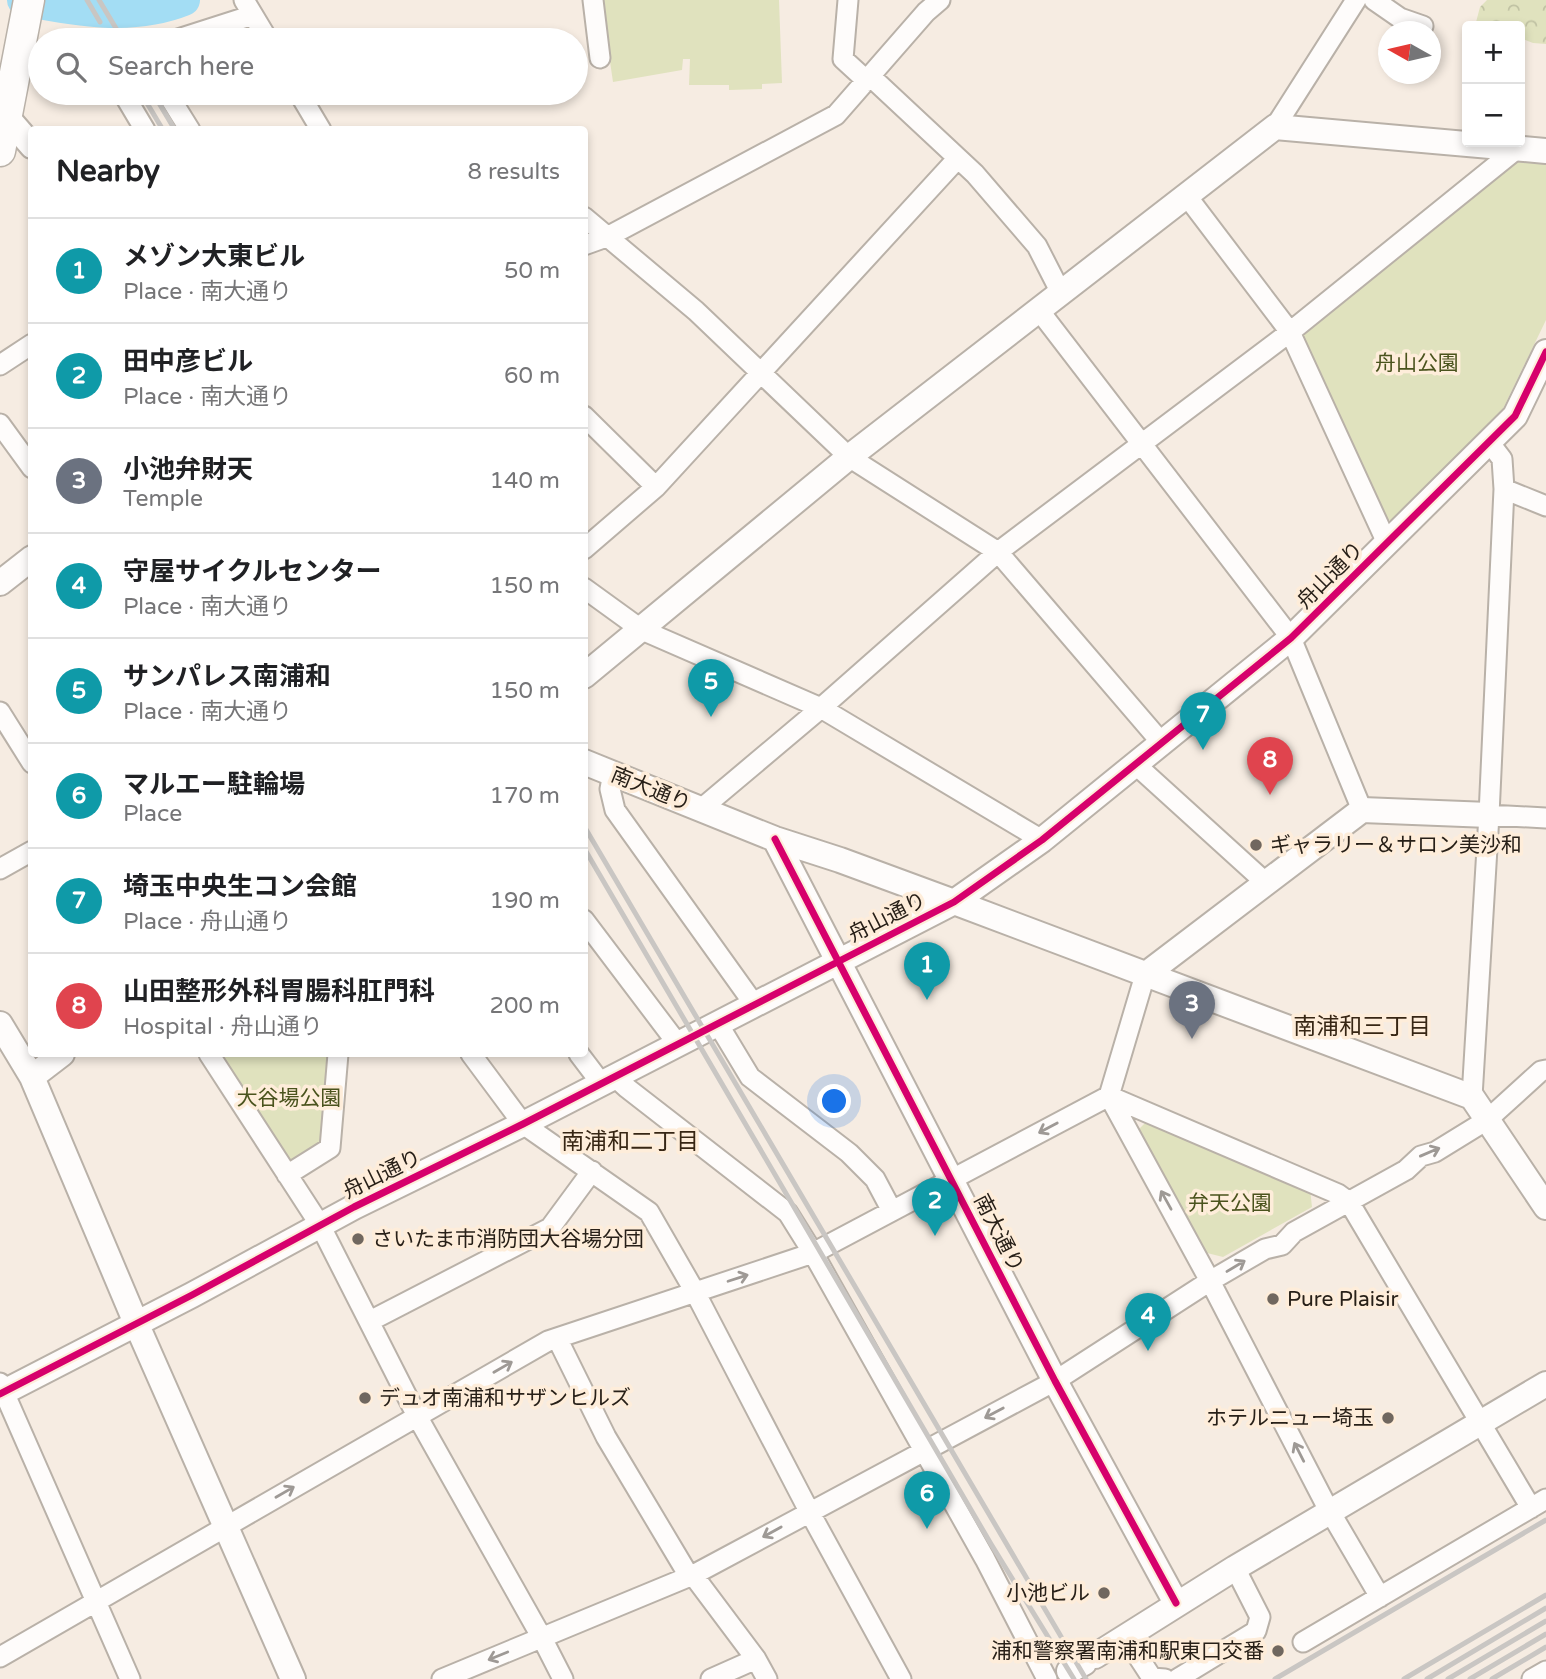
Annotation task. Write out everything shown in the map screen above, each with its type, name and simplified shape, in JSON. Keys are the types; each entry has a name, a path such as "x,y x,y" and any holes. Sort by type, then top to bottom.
{"main road":[{"path":"0,151 3,113 29,0"}],"street":[{"path":"593,0 600,58"},
{"path":"848,0 843,59 975,174 1037,246 1060,291"},
{"path":"588,244 609,236 836,115 926,12 940,0"},
{"path":"588,673 849,457 1275,127 1359,0 1409,21"},
{"path":"200,28 247,5 261,28"},
{"path":"130,105 143,126"},
{"path":"174,105 188,126"},
{"path":"306,105 319,126"},
{"path":"3,113 28,141"},
{"path":"1275,127 1546,151"},
{"path":"701,809 821,708 998,552 1290,332 1519,148"},
{"path":"588,546 656,487 958,158"},
{"path":"1186,195 1290,332 1387,543"},
{"path":"588,220 696,311 763,372 849,457 998,552 1161,742"},
{"path":"1038,309 1291,638 1362,810"},
{"path":"0,365 28,347"},
{"name":"舟山通り","path":"2,1390 954,902 1042,840 1291,638 1515,416 1546,352"},
{"path":"588,420 656,487"},
{"path":"0,424 28,462"},
{"path":"1472,1097 1489,815 1504,489 1502,459 1489,442"},
{"path":"1504,489 1546,506"},
{"path":"0,583 28,561"},
{"path":"588,591 642,630 821,708 1042,840"},
{"path":"0,712 28,757"},
{"name":"南大通り","path":"588,764 775,839 1055,1381 1176,1603"},
{"path":"1135,764 1265,882"},
{"path":"613,773 610,789 615,810 754,1004"},
{"path":"1380,1597 1331,1513 1210,1281 1109,1096 1145,975 1362,810 1546,818"},
{"path":"775,839 954,902 1472,1097 1546,1207"},
{"path":"0,869 28,853"},
{"path":"588,925 677,1043"},
{"path":"0,1024 32,1077 136,1323 293,1679"},
{"path":"718,1024 750,1077 849,1153 875,1179 892,1211"},
{"path":"32,1077 58,1057"},
{"path":"211,1057 320,1225 416,1416 563,1679"},
{"path":"287,1175 330,1148 338,1057"},
{"path":"473,1057 523,1124 649,1212 695,1292 809,1511 901,1679"},
{"path":"582,1057 608,1080 626,1088 788,1213 985,1559 1074,1667 1126,1638 1176,1603 1546,1384"},
{"path":"442,1679 693,1574 1055,1381 1210,1281 1265,1249 1282,1245 1294,1232 1406,1170 1421,1156 1435,1152 1487,1120 1546,1070"},
{"path":"0,1657 416,1416 557,1338 813,1253 1109,1096"},
{"path":"1109,1096 1338,1194 1349,1202 1481,1423 1539,1503 1303,1642"},
{"path":"370,1321 550,1228 592,1171"},
{"path":"557,1338 606,1437 685,1572 693,1574 756,1659 767,1679"},
{"path":"2,1390 130,1679"},
{"path":"1177,1679 1255,1631 1260,1616 1235,1568"},
{"path":"1126,1638 1152,1678 1165,1679"},
{"path":"711,1679 756,1659"},
{"path":"1532,1679 1546,1671"}],"green space":[{"path":"601,0 779,0 782,83 762,84 762,89 729,90 729,85 689,85 690,59 683,59 682,70 613,82"},
{"path":"1487,0 1546,0 1546,44 1525,40 1525,21 1476,21 1480,7"},
{"name":"舟山公園","path":"1522,156 1546,160 1546,320 1499,417 1394,520 1382,520 1301,343 1303,330"},
{"name":"大谷場公園","path":"211,1057 338,1057 330,1148 287,1175"},
{"name":"弁天公園","path":"1147,1121 1310,1189 1312,1207 1223,1257 1207,1253 1138,1130"}],"waterway":[{"path":"23,0 104,12 144,10 184,0"}],"railway":[{"path":"87,0 100,22"},
{"path":"99,0 116,28"},
{"path":"148,105 161,126"},
{"path":"160,105 173,126"},
{"path":"588,833 1086,1679"},
{"path":"588,855 991,1544 1074,1679"},
{"path":"1275,1679 1546,1520"},
{"path":"1404,1679 1546,1595"},
{"path":"1427,1679 1546,1608"},
{"path":"1448,1679 1546,1621"},
{"path":"1470,1679 1546,1634"},
{"path":"1492,1679 1546,1647"}],"cycle path":[{"path":"0,1394 192,1295 354,1207 523,1124 954,902 1042,840 1291,638 1515,416 1546,352"},
{"path":"775,839 1055,1381 1176,1603"}],"place":[{"name":"サンパレス南浦和","path":"711,717"},
{"name":"埼玉中央生コン会館","path":"1203,750"},
{"name":"山田整形外科胃腸科肛門科","path":"1270,795"},
{"name":"ギャラリー＆サロン美沙和","path":"1256,845"},
{"name":"メゾン大東ビル","path":"927,1000"},
{"name":"小池弁財天","path":"1192,1039"},
{"name":"田中彦ビル","path":"935,1236"},
{"name":"さいたま市消防団大谷場分団","path":"358,1239"},
{"name":"Pure Plaisir","path":"1273,1299"},
{"name":"守屋サイクルセンター","path":"1148,1351"},
{"name":"デュオ南浦和サザンヒルズ","path":"365,1398"},
{"name":"ホテルニュー埼玉","path":"1388,1418"},
{"name":"マルエー駐輪場","path":"927,1529"},
{"name":"小池ビル","path":"1104,1593"},
{"name":"浦和警察署南浦和駅東口交番","path":"1278,1651"}],"district":[{"name":"南浦和三丁目","path":"1362,1026"},
{"name":"南浦和二丁目","path":"630,1141"}]}
